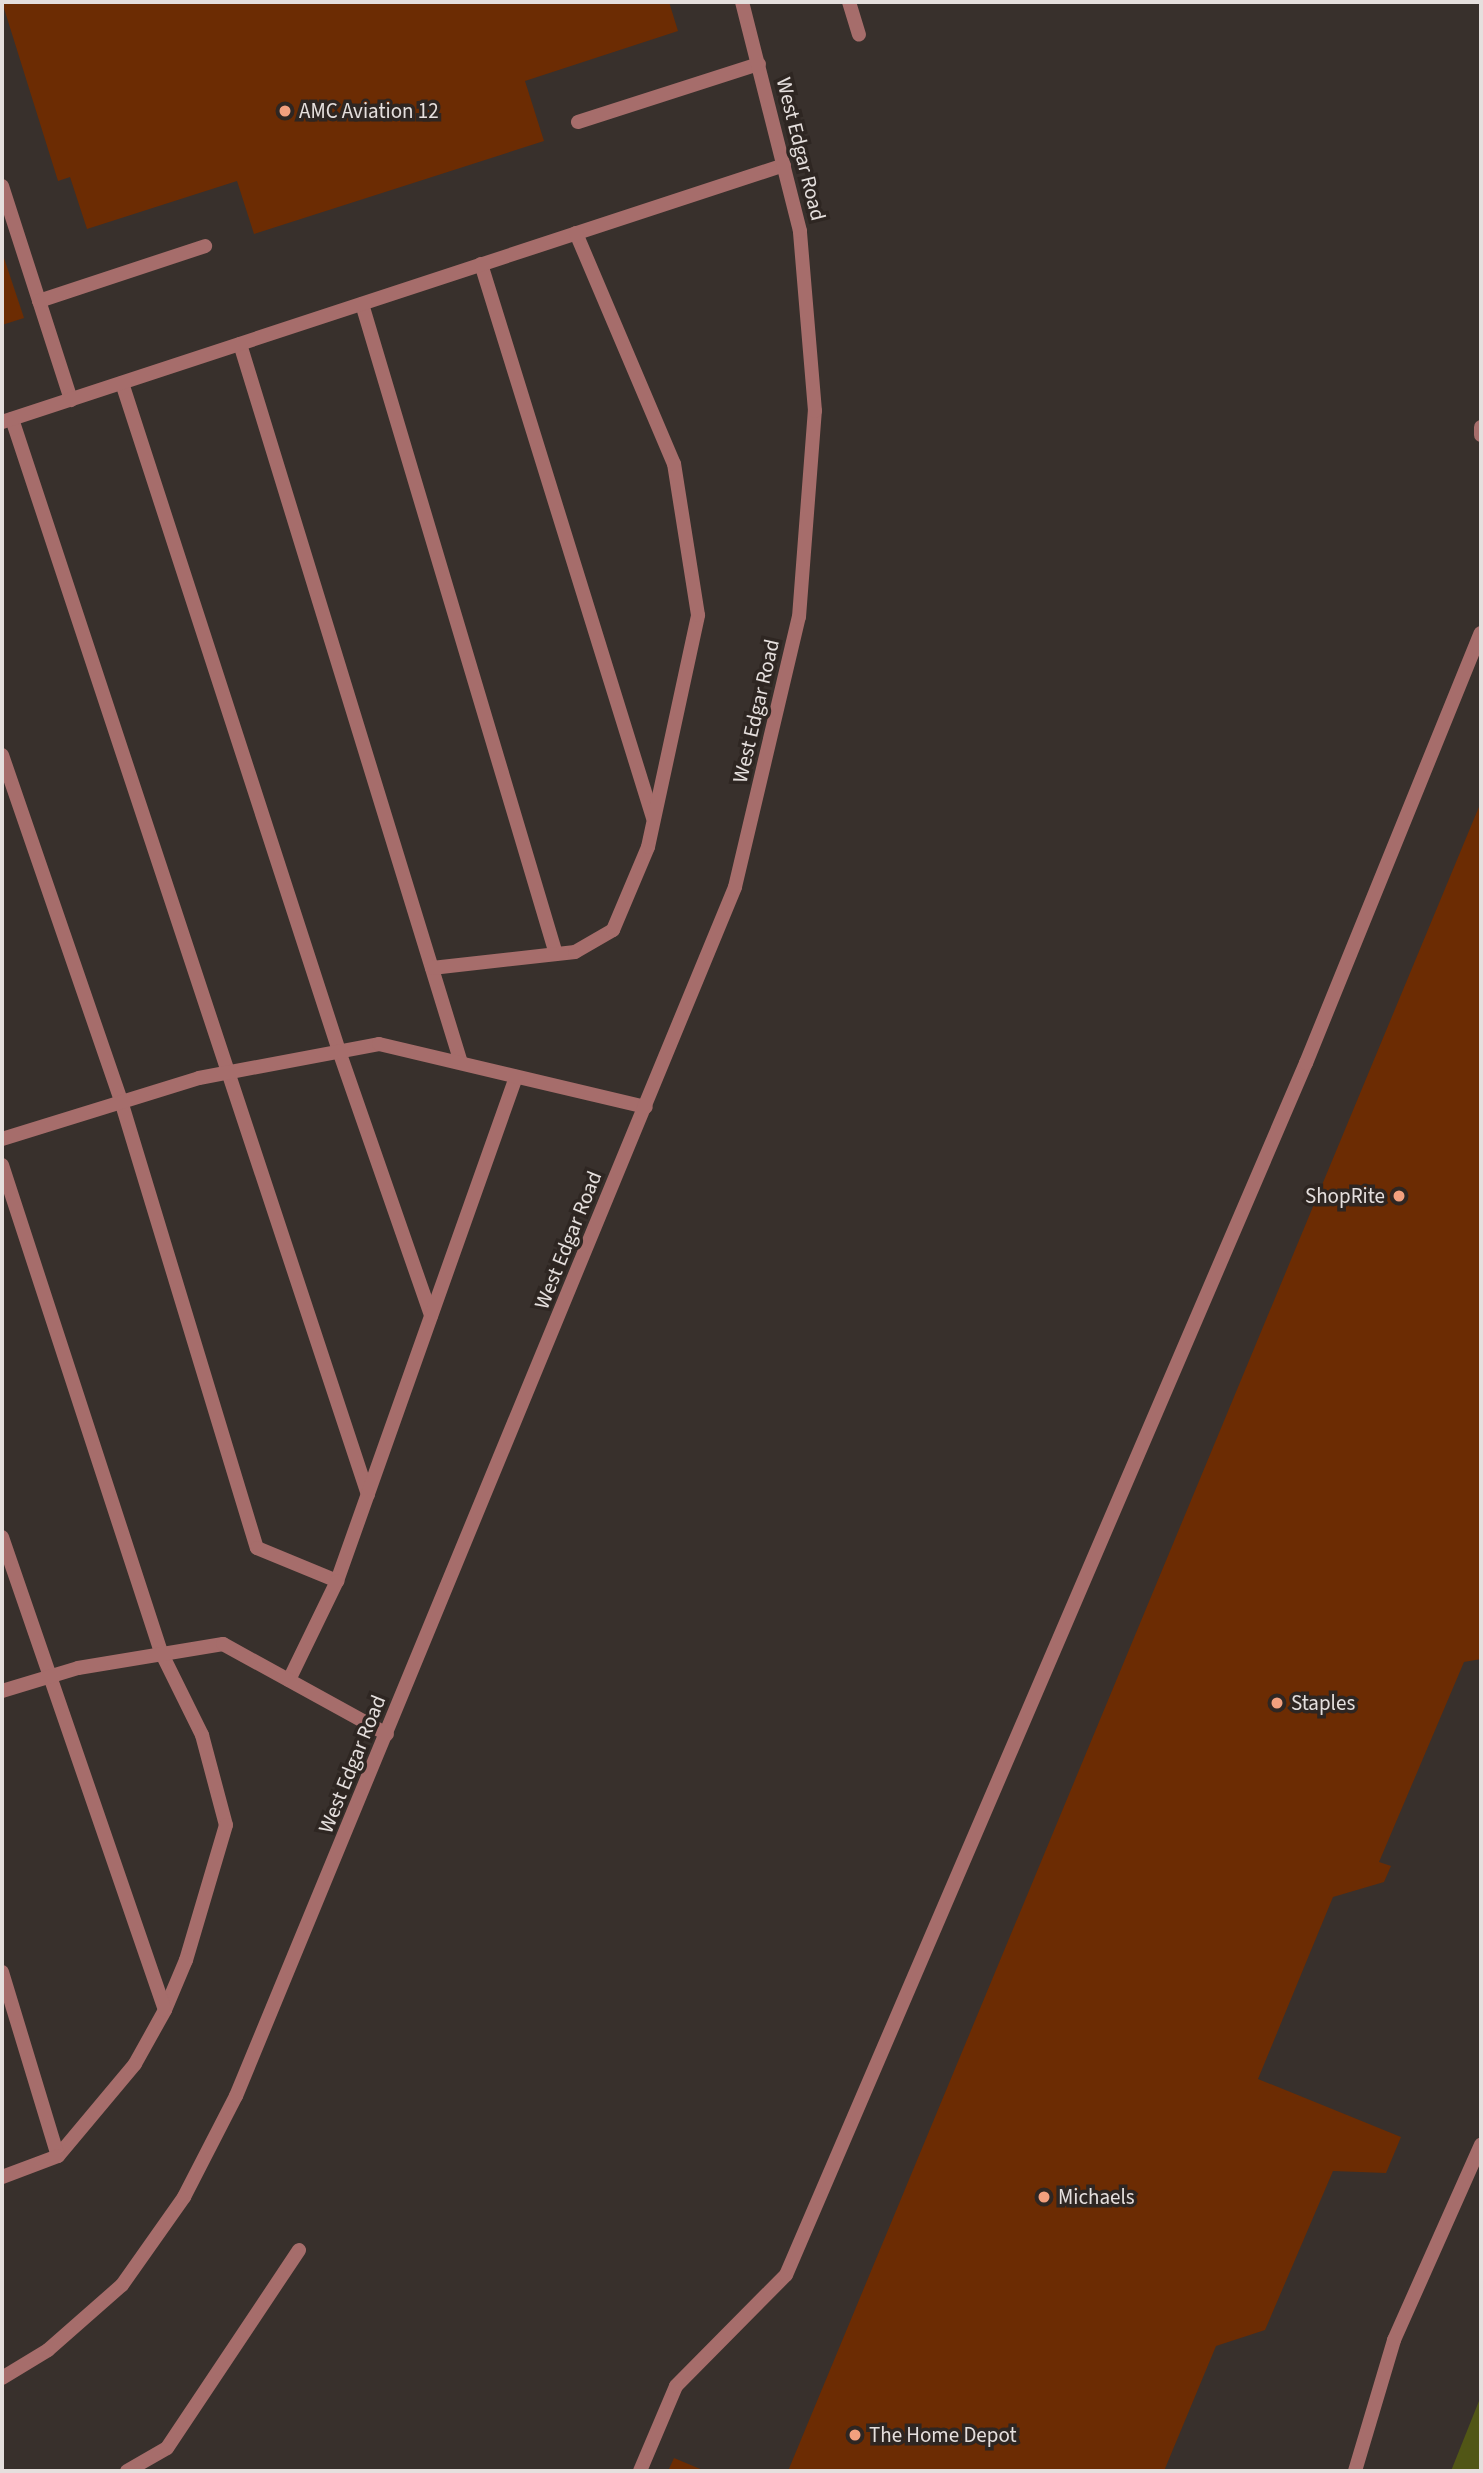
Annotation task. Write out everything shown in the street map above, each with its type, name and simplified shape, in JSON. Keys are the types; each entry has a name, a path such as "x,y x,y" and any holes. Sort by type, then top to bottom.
{"lane":[{"name":"West Edgar Road","path":"2,2378 48,2350 122,2285 184,2197 236,2096 735,887 799,617 816,411 800,231 742,2"},
{"path":"849,2 859,34"},
{"path":"578,122 759,64"},
{"path":"368,1495 231,1072 7,421 784,164"},
{"path":"2,186 71,400"},
{"path":"432,968 575,952 612,930 648,847 698,615 674,464 576,233"},
{"path":"39,301 205,246"},
{"path":"481,264 653,819"},
{"path":"362,304 556,954"},
{"path":"240,344 461,1063"},
{"path":"122,383 339,1052 431,1315"},
{"path":"1481,427 1481,435"},
{"path":"640,2471 676,2386 786,2275 1306,1063 1481,634"},
{"path":"2,755 121,1101 257,1548 337,1581"},
{"path":"2,1139 121,1101 231,1072 379,1044 646,1107"},
{"path":"289,1680 337,1581 516,1077"},
{"path":"2,1164 161,1652 202,1735 226,1825 186,1959 165,2010 135,2064 58,2155 2,2177"},
{"path":"2,1538 165,2010"},
{"path":"2,1691 49,1677 161,1652 223,1644 387,1734"},
{"path":"2,1972 58,2155"},
{"path":"1355,2471 1394,2340 1481,2145"},
{"path":"127,2471 167,2448 299,2250"}],"green space":[{"path":"1481,2396 1481,2471 1451,2471"}],"building":[{"name":"AMC Aviation 12","path":"2,2 669,2 678,31 525,81 544,141 254,234 237,181 87,229 70,177 58,181"},
{"path":"2,252 24,318 2,325"},
{"path":"1481,802 1481,1659 1464,1662 1379,1862 1391,1866 1384,1882 1333,1897 1258,2079 1401,2137 1386,2173 1333,2171 1265,2330 1216,2346 1164,2471 788,2471"},
{"path":"674,2458 705,2471 668,2471"}],"place":[{"name":"AMC Aviation 12","path":"285,111"},
{"name":"ShopRite","path":"1399,1196"},
{"name":"Staples","path":"1277,1703"},
{"name":"Michaels","path":"1044,2197"},
{"name":"The Home Depot","path":"855,2435"}]}
